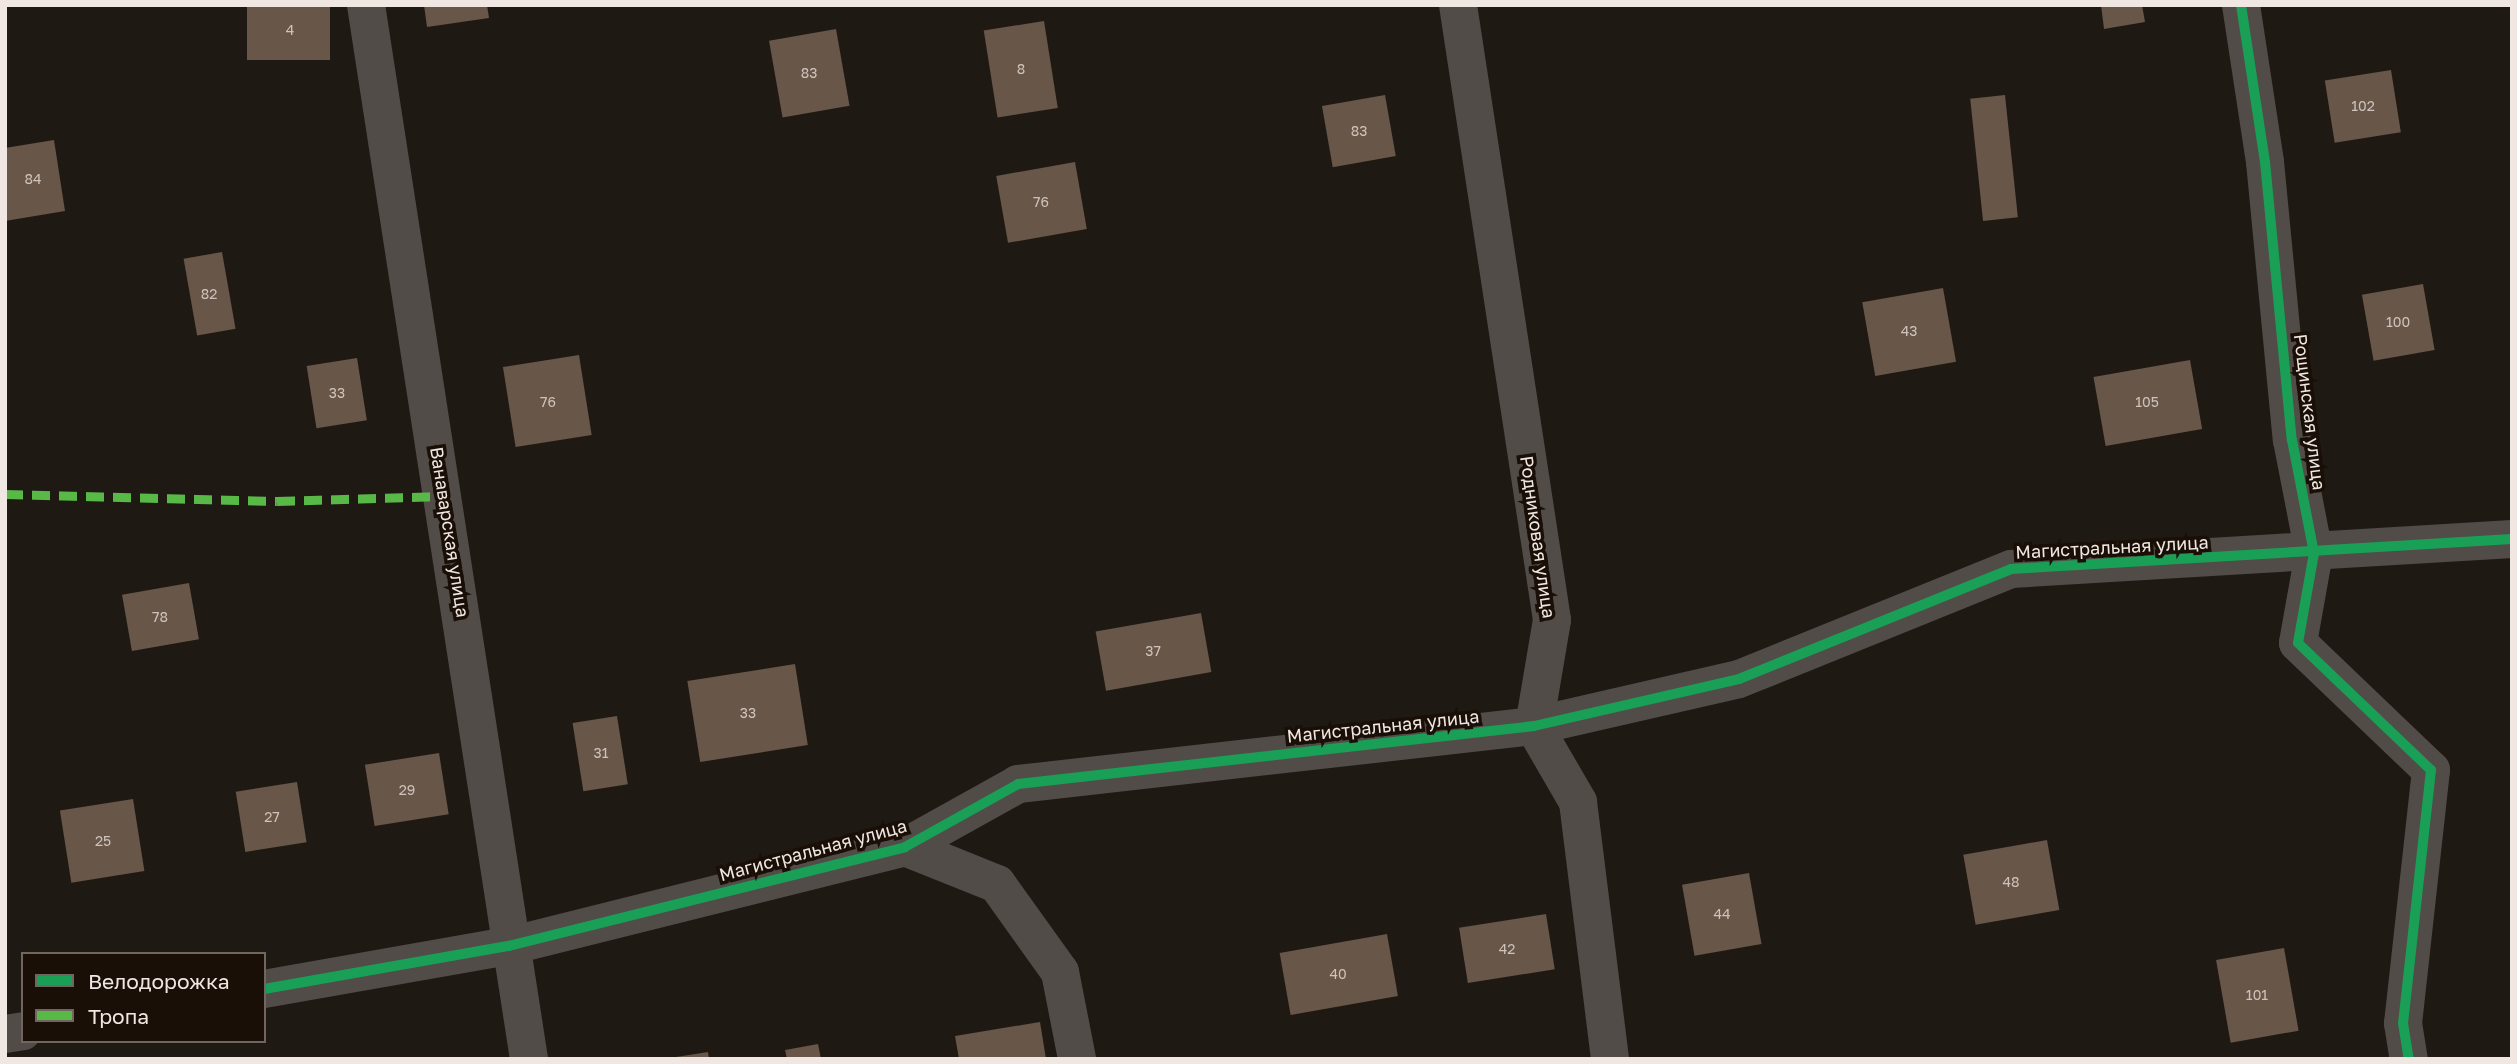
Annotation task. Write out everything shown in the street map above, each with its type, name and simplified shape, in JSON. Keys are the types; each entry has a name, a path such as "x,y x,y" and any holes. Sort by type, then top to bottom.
{"street":[{"name":"Ванаварская улица","path":"366,5 496,821 509,946 529,1059"},
{"name":"Родниковая улица","path":"1458,5 1552,620 1534,726"},
{"name":"Рощинская улица","path":"2241,5 2265,162 2292,440 2314,553 2298,643 2431,770 2403,1023 2409,1059"},
{"name":"Магистральная улица","path":"266,989 509,946 905,847 1018,784 1534,726 1739,679 2011,569 2314,553 2512,539"},
{"path":"1534,726 1578,802 1610,1059"},
{"path":"905,847 997,884 1060,971 1077,1059"}],"building":[{"path":"247,5 330,5 330,60 247,60"},
{"path":"424,5 487,5 489,18 427,27"},
{"path":"2101,5 2142,5 2145,22 2104,29"},
{"path":"1044,21 1058,108 998,117 984,31"},
{"path":"836,29 850,106 783,118 769,41"},
{"path":"2391,70 2401,132 2335,143 2325,80"},
{"path":"1385,95 1396,156 1333,167 1322,106"},
{"path":"2005,95 2018,217 1983,221 1970,99"},
{"path":"54,140 65,211 5,221 5,148"},
{"path":"1075,162 1087,229 1008,243 996,176"},
{"path":"222,252 236,329 197,336 184,259"},
{"path":"2423,284 2435,350 2374,361 2362,295"},
{"path":"1943,288 1956,362 1875,376 1862,302"},
{"path":"579,355 592,435 516,447 503,367"},
{"path":"357,358 367,420 316,428 307,366"},
{"path":"2190,360 2202,429 2106,446 2093,377"},
{"path":"189,583 199,639 132,651 122,595"},
{"path":"1201,613 1211,672 1106,691 1096,632"},
{"path":"795,664 808,745 700,762 687,681"},
{"path":"617,716 628,784 583,791 573,723"},
{"path":"439,753 449,814 375,826 365,765"},
{"path":"297,782 307,842 245,852 236,792"},
{"path":"133,799 144,871 71,883 60,811"},
{"path":"2047,840 2059,910 1976,925 1963,855"},
{"path":"1749,873 1762,944 1695,956 1682,885"},
{"path":"1546,914 1555,969 1468,983 1459,928"},
{"path":"1387,934 1398,996 1291,1015 1280,953"},
{"path":"2284,948 2299,1031 2231,1043 2216,960"},
{"path":"1040,1022 1046,1059 959,1059 955,1036"},
{"path":"818,1044 821,1059 787,1059 785,1050"},
{"path":"708,1052 709,1059 676,1059 676,1057"}],"marked path":[{"path":"5,494 277,501 444,496"}],"cycle path":[{"path":"2241,5 2265,162 2292,440 2314,553 2298,643 2431,770 2403,1023 2409,1059"},
{"path":"266,989 509,946 905,847 1018,784 1534,726 1739,679 2011,569 2512,539"}]}
